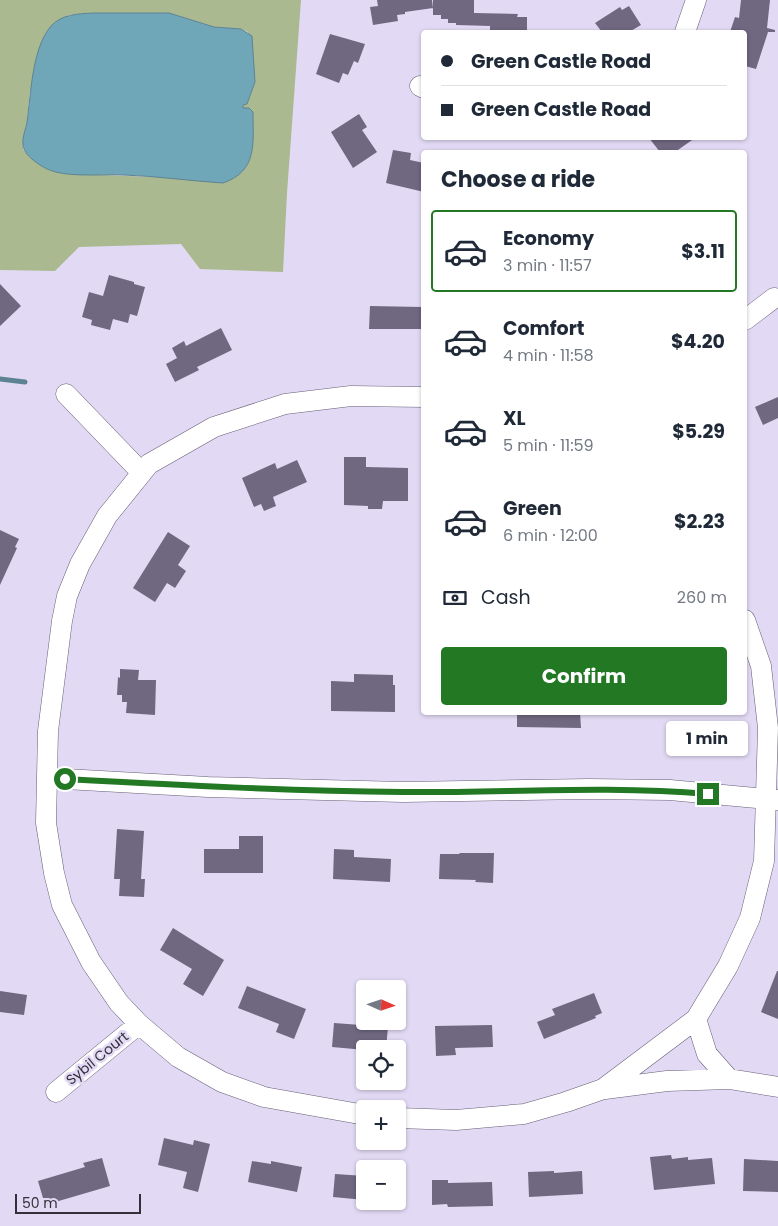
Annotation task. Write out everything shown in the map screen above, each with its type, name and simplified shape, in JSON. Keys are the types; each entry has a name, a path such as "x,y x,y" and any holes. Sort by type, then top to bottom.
{"street":[{"path":"686,30 696,0"},
{"path":"747,318 774,298"},
{"path":"66,394 142,473"},
{"path":"356,1113 264,1097 222,1082 178,1057 139,1024 119,1003 91,962 62,905 54,873 46,823 50,714 56,654 67,596 80,564 107,516 149,464 214,427 285,404 351,396 421,397"},
{"path":"603,1089 696,1019 728,966 750,918 764,861 772,800 768,728 761,666 747,626"},
{"path":"47,778 208,787 403,792 589,789 670,790 772,800"},
{"path":"696,1019 707,1054 729,1079"},
{"name":"Sybil Court","path":"56,1092 139,1024"},
{"path":"406,1118 456,1120 524,1114 603,1089 667,1080 729,1079 778,1087"}],"green space":[{"path":"0,0 301,0 283,272 200,269 181,244 79,247 55,271 0,270","holes":["93,13 169,13 214,27 241,29 248,32 255,82 247,104 243,105 243,108 152,177 79,174 26,153 23,149 23,141 30,90 68,15"]}],"water":[{"path":"93,13 169,13 214,27 241,29 252,36 255,82 247,104 243,105 243,108 249,108 253,112 253,145 248,163 242,171 234,178 223,183 136,176 63,174 40,165 26,153 23,139 31,85 36,59 45,35 51,26 60,19 70,15"}],"building":[{"path":"377,0 432,0 433,8 405,12 405,14 397,15 398,21 373,25 370,7 378,6"},
{"path":"433,0 474,0 474,13 518,14 517,17 527,17 527,30 490,30 490,26 456,25 456,23 448,23 448,19 441,19 441,15 433,15"},
{"path":"741,0 770,0 767,28 775,30 775,32 768,32 756,69 747,67 747,30 731,30 735,17 739,18"},
{"path":"629,6 641,25 632,30 600,30 595,23 620,7 622,10"},
{"path":"330,34 365,44 358,63 354,61 348,75 343,73 339,83 316,74"},
{"path":"359,114 367,127 362,130 377,152 353,168 331,132"},
{"path":"651,140 692,140 678,150 658,150"},
{"path":"393,150 411,153 410,160 421,162 421,191 386,183"},
{"path":"109,275 145,287 137,316 130,314 128,323 113,319 110,330 91,325 92,320 82,317 89,292 103,296"},
{"path":"0,284 21,306 0,326"},
{"path":"370,306 421,307 421,329 369,329"},
{"path":"221,328 232,350 197,367 199,370 175,382 166,364 177,358 172,348 184,341 186,346"},
{"path":"778,397 778,418 763,425 755,407"},
{"path":"344,457 366,457 366,467 408,468 408,501 383,501 382,509 368,509 368,506 344,505"},
{"path":"297,460 307,482 273,497 276,506 264,511 261,504 254,507 242,478 275,463 277,469"},
{"path":"0,530 19,539 15,547 17,548 0,585"},
{"path":"168,532 190,546 178,565 186,571 175,588 167,583 155,602 133,588"},
{"path":"120,669 139,670 138,680 156,680 155,715 126,713 127,702 122,702 122,695 117,695"},
{"path":"354,674 393,675 395,712 331,711 331,681 354,682"},
{"path":"517,715 580,715 581,728 517,727"},
{"path":"117,829 144,831 141,879 145,879 144,897 119,896 120,879 114,879"},
{"path":"239,836 263,836 263,873 204,873 204,849 239,849"},
{"path":"334,849 354,850 354,857 391,859 390,882 333,879"},
{"path":"494,853 493,883 475,882 476,880 439,879 440,854"},
{"path":"173,928 224,960 203,996 183,984 192,969 160,950"},
{"path":"778,971 778,1019 761,1012"},
{"path":"247,986 306,1009 294,1039 276,1032 279,1024 238,1008"},
{"path":"0,991 27,995 24,1015 0,1012"},
{"path":"594,993 602,1013 595,1016 596,1018 544,1039 537,1022 555,1015 552,1009"},
{"path":"334,1023 356,1025 356,1030 388,1030 387,1040 356,1040 356,1049 332,1047"},
{"path":"492,1025 493,1047 455,1048 456,1055 436,1056 435,1026"},
{"path":"164,1138 193,1145 194,1140 210,1144 198,1192 183,1188 187,1172 158,1165"},
{"path":"671,1155 672,1159 688,1157 688,1160 712,1158 715,1184 654,1190 650,1157"},
{"path":"102,1158 110,1186 45,1205 38,1181 85,1167 83,1163"},
{"path":"744,1159 778,1161 778,1192 743,1191"},
{"path":"252,1161 271,1164 271,1161 302,1167 297,1192 248,1182"},
{"path":"554,1171 554,1173 582,1171 583,1194 529,1197 528,1172"},
{"path":"335,1174 356,1175 356,1199 333,1197"},
{"path":"432,1180 448,1180 448,1183 492,1182 493,1206 448,1207 447,1204 432,1205"}],"waterway":[{"path":"0,379 25,382"}],"route":[{"path":"65,779 208,787 403,792 589,789 670,790 708,794"}]}
